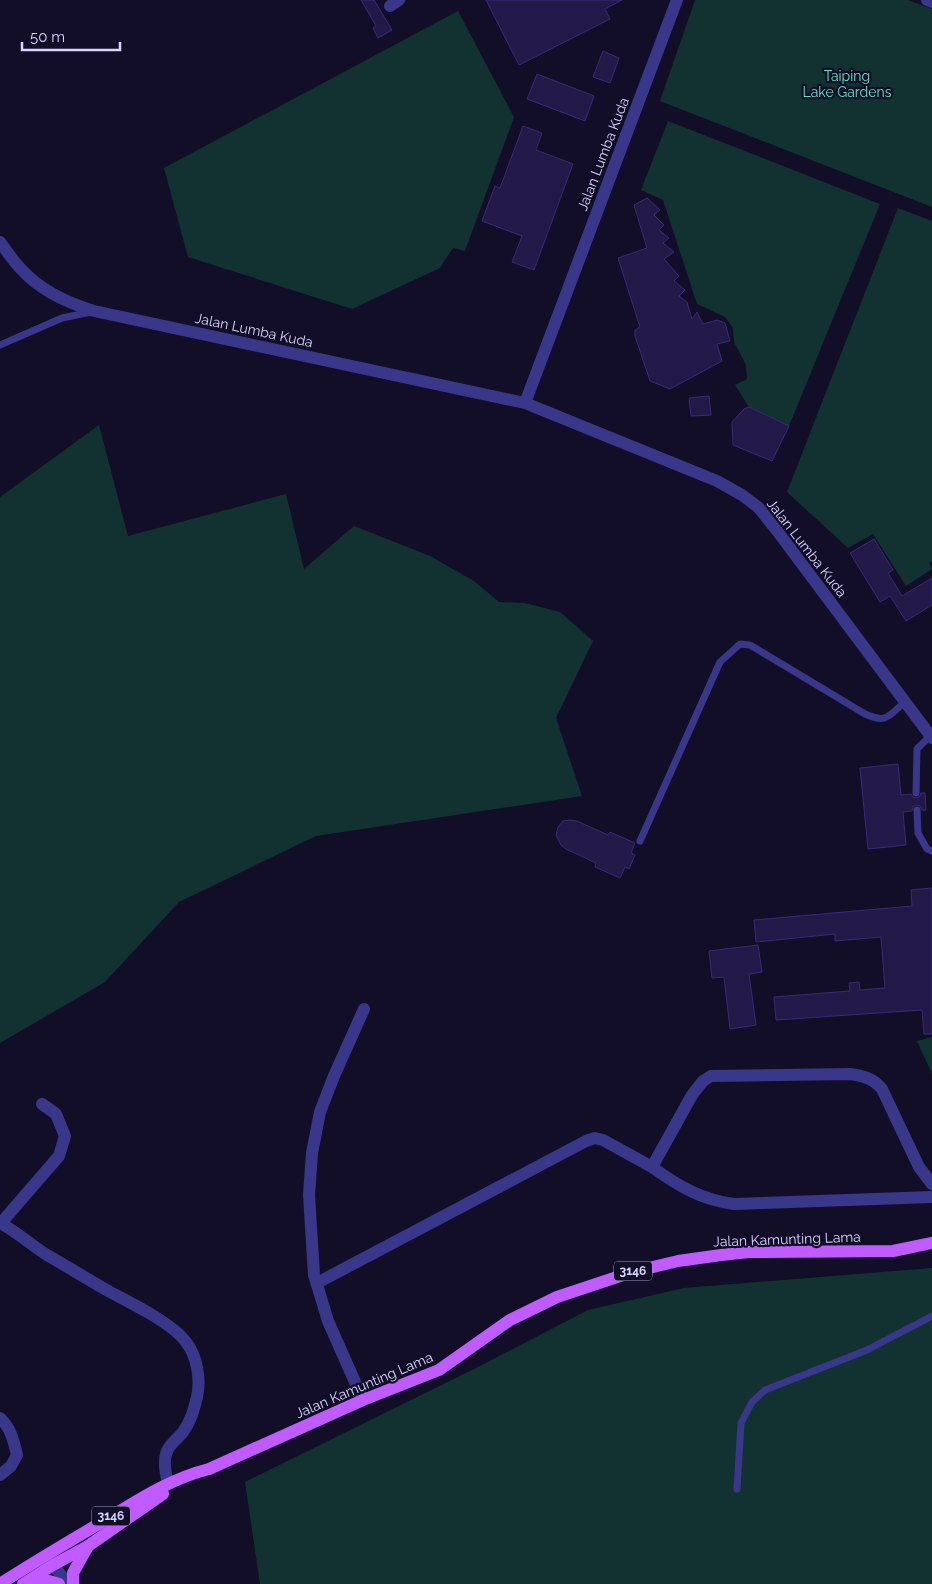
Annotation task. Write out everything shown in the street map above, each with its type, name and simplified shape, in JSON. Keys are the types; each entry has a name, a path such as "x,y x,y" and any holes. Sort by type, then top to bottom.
{"main road":[{"name":"Jalan Kamunting Lama","path":"26,1582 88,1546 192,1473 209,1469 363,1400 439,1370 510,1320 557,1298 632,1272 678,1261 749,1252 893,1251 932,1243"},
{"name":"Jalan Kamunting Lama","path":"0,1584 54,1549 171,1487"},
{"path":"73,1584 73,1573 88,1546"},
{"path":"53,1565 54,1549"},
{"path":"35,1561 44,1559 53,1565"},
{"path":"26,1582 49,1581 59,1584"}],"street":[{"name":"Jalan Lumba Kuda","path":"525,403 677,0"},
{"path":"928,0 932,2"},
{"name":"Jalan Lumba Kuda","path":"0,242 23,272 48,291 74,305 94,312 525,403 717,481 742,495 758,508 931,737"},
{"path":"363,1400 328,1321 314,1275 309,1195 312,1153 320,1112 364,1009"},
{"path":"652,1167 692,1095 703,1081 711,1076 850,1074 866,1077 876,1082 882,1089 919,1167 932,1184"},
{"path":"42,1104 56,1114 65,1136 59,1156 0,1223 46,1254 146,1312 173,1330 186,1342 194,1356 198,1375 198,1394 193,1413 183,1431 169,1447 165,1457 165,1470 171,1487"},
{"path":"317,1283 586,1141 596,1138 652,1167 696,1195 717,1202 734,1204 932,1197"},
{"path":"0,1418 6,1424 14,1441 17,1456 11,1466 0,1475"},
{"path":"53,1565 68,1584"}],"lane":[{"path":"0,345 62,318 94,312"},
{"path":"640,841 720,662 740,644 750,645 877,720 885,718 905,702"},
{"path":"916,794 917,749 931,737"},
{"path":"917,810 918,833 927,849 932,851"},
{"path":"737,1489 741,1423 752,1402 765,1390 866,1350 932,1316"}],"green space":[{"name":"Taiping Lake Gardens","path":"695,0 908,0 932,9 932,207 660,101"},
{"path":"458,11 514,117 465,251 453,248 440,268 352,309 188,257 164,168"},
{"path":"668,121 880,204 789,426 749,407 735,385 747,379 746,365 734,342 733,328 725,317 697,304 663,200 641,190"},
{"path":"898,208 932,221 932,561 929,563 932,569 906,586 873,534 848,548 787,492"},
{"path":"99,425 128,536 286,494 304,569 354,526 430,556 474,581 499,602 525,603 560,612 593,641 556,718 582,796 316,836 179,902 105,982 0,1043 0,497"},
{"path":"932,1037 932,1074 917,1041"},
{"path":"932,1268 932,1584 260,1584 245,1482 476,1368 588,1310 684,1288"}],"building":[{"path":"361,0 374,0 392,30 378,38 373,28 376,26"},
{"path":"486,0 622,0 605,9 610,19 519,65"},
{"path":"603,51 619,58 610,83 593,77"},
{"path":"537,74 594,96 585,121 527,99"},
{"path":"523,126 542,133 536,150 573,164 534,270 512,262 522,236 482,221 495,186 500,188"},
{"path":"647,198 660,210 654,215 664,225 659,230 669,238 663,243 674,252 664,259 679,276 674,281 685,290 679,296 687,302 692,319 697,312 703,324 717,320 725,323 730,341 717,344 722,361 670,389 650,381 635,336 635,330 640,327 618,258 647,248 634,205"},
{"path":"709,396 711,415 691,416 689,398"},
{"path":"749,407 789,426 772,461 733,445 732,422 744,409"},
{"path":"874,539 893,570 888,573 902,596 932,578 932,605 906,621 890,596 880,602 850,553"},
{"path":"898,764 901,795 911,794 916,798 921,793 925,793 926,810 922,810 920,806 916,805 912,811 903,812 906,845 868,849 860,768"},
{"path":"563,821 577,821 608,835 610,832 635,843 631,853 635,855 629,869 625,867 620,878 595,867 596,863 561,845 556,835 558,827"},
{"path":"932,888 932,1034 924,1034 922,1010 776,1020 774,997 850,991 849,983 859,982 860,990 885,988 881,937 835,941 835,934 756,942 754,920 912,906 911,890"},
{"path":"758,945 762,972 749,974 756,1025 730,1029 724,977 712,978 709,951"}]}
